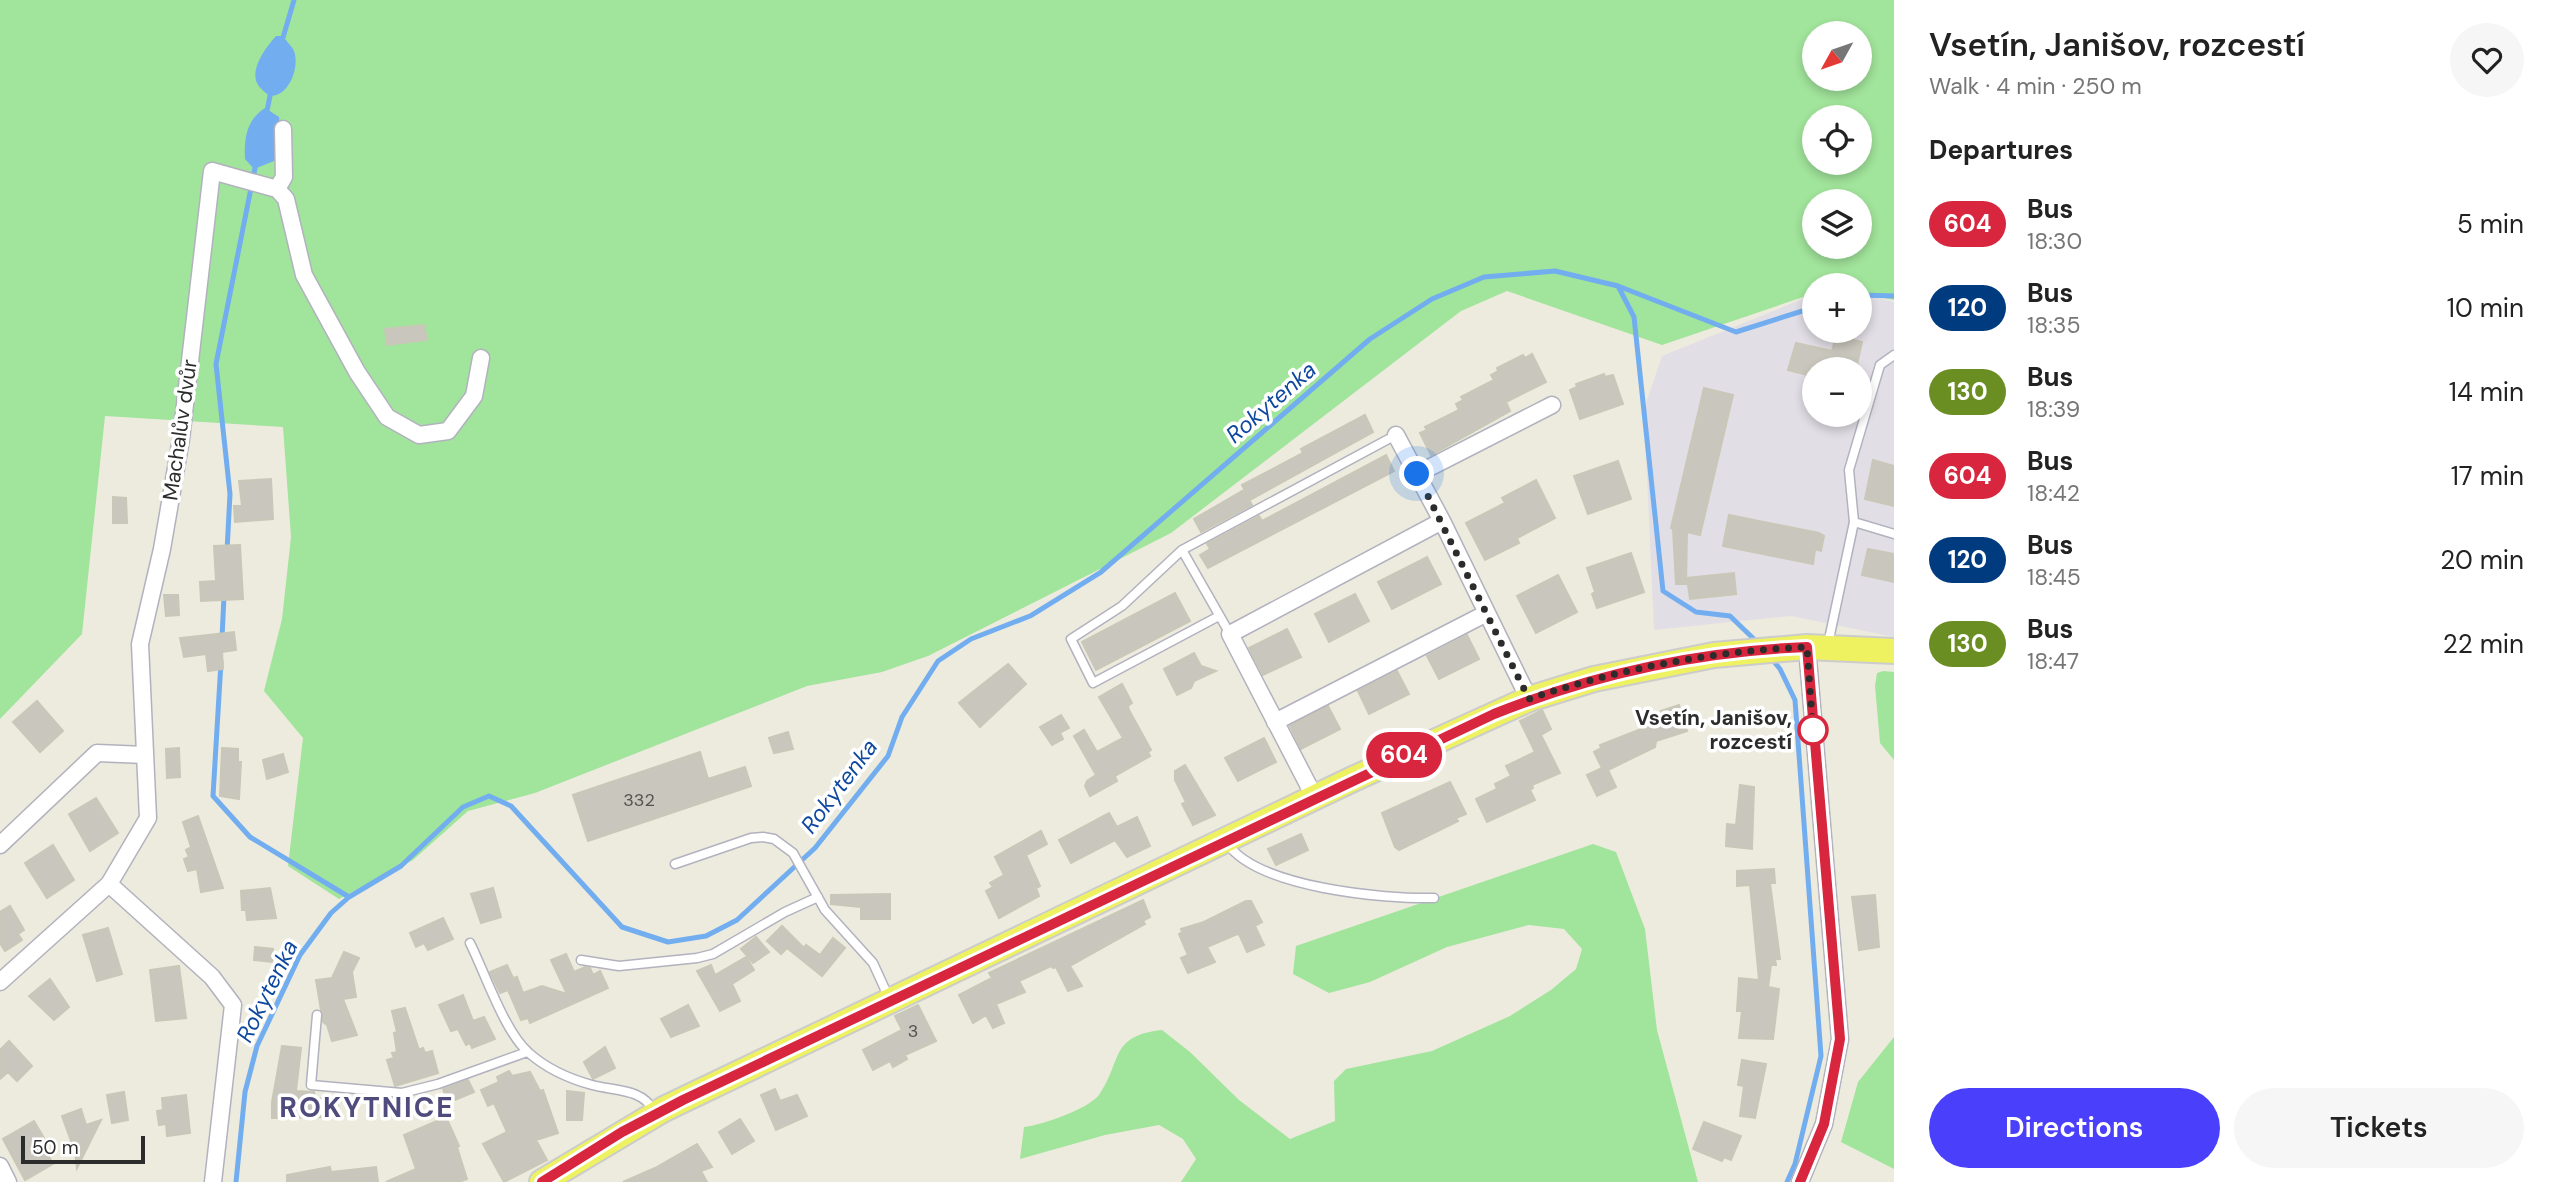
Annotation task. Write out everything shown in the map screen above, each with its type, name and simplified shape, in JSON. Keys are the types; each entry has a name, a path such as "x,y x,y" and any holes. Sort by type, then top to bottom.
{"main road":[{"path":"542,1182 655,1114 1455,731 1529,699 1629,671 1749,651 1817,647 1894,651"}],"street":[{"path":"283,129 284,177 277,189 286,199 304,275 357,372 387,417 419,435 448,431 474,397 481,358"},
{"name":"Machalův dvůr","path":"0,982 109,884 148,818 140,644 162,549 181,439 212,171 277,189"},
{"path":"1417,474 1552,405"},
{"path":"1396,435 1442,521 1529,699"},
{"path":"1315,798 1230,634 1442,521"},
{"path":"1275,722 1486,613"},
{"path":"1800,1182 1824,1124 1840,1039 1817,647"},
{"path":"0,845 97,753 145,755"},
{"path":"109,884 212,977 233,1005 213,1182"},
{"path":"0,1167 8,1182"}],"lane":[{"path":"1817,647 1854,523 1850,470 1880,365 1894,355"},
{"path":"1219,616 1093,683 1071,639 1122,606 1182,550 1396,435"},
{"path":"1854,523 1894,534"},
{"path":"1182,550 1230,634"},
{"path":"675,864 751,838 762,837 785,845 803,867 837,927 873,963 890,1001"},
{"path":"1226,841 1233,851 1244,859 1300,882 1359,894 1434,898"},
{"path":"581,960 620,966 697,958 728,946 785,912 818,897"},
{"path":"470,943 506,1022 516,1040 527,1052 540,1062 573,1078 645,1098 655,1114"},
{"path":"317,1015 311,1085 402,1093 438,1084 527,1052"}],"shaded area":[{"path":"1872,297 1894,302 1894,637 1791,616 1654,630 1644,409 1662,356 1802,299 1802,343 1872,343"}],"green space":[{"path":"0,0 1894,0 1894,300 1872,295 1872,273 1802,273 1802,297 1662,345 1507,291 1461,311 1171,533 928,656 882,672 807,686 535,793 468,811 413,860 339,899 288,866 303,738 264,691 282,619 291,537 283,427 105,416 82,634 0,719"},
{"path":"1894,672 1894,760 1880,743 1875,686 1877,673"},
{"path":"1593,844 1616,852 1645,929 1657,1030 1698,1182 1181,1182 1196,1159 1183,1139 1159,1125 1105,1135 1020,1159 1024,1127 1085,1106 1099,1095 1125,1044 1145,1033 1162,1030 1190,1052 1239,1100 1290,1139 1335,1121 1334,1081 1346,1069 1432,1051 1510,1016 1551,990 1576,969 1582,949 1564,929 1529,925 1447,947 1370,982 1329,993 1293,974 1296,946"},
{"path":"1894,1037 1894,1169 1841,1142 1858,1082"}],"water":[{"path":"276,36 283,36 292,47 295,65 288,86 283,92 270,96 258,85 255,77 261,58"},
{"path":"265,108 279,117 282,147 274,161 254,169 245,159 246,137 250,124"}],"building":[{"path":"424,325 427,340 387,345 385,329"},
{"path":"1796,343 1832,351 1834,343 1862,343 1859,357 1802,357 1802,374 1788,370"},
{"path":"1532,354 1546,382 1506,402 1510,411 1431,455 1420,433 1427,430 1425,427 1459,410 1456,404 1463,400 1461,397 1494,380 1491,375 1498,371 1497,368 1523,355 1525,358"},
{"path":"1604,374 1605,377 1613,375 1623,404 1580,419 1570,390 1577,387 1576,384"},
{"path":"1704,388 1733,395 1700,535 1687,532 1686,584 1676,584 1671,528"},
{"path":"1365,415 1373,432 1250,500 1242,485 1303,453 1301,449"},
{"path":"1386,455 1394,471 1208,568 1200,555 1210,549 1207,544 1259,516 1262,521"},
{"path":"1873,460 1894,466 1894,506 1865,499"},
{"path":"1618,461 1631,499 1588,514 1574,476"},
{"path":"271,479 273,519 235,522 234,506 242,506 239,481"},
{"path":"1536,480 1555,518 1517,538 1519,543 1485,560 1466,523 1505,503 1502,498"},
{"path":"1244,490 1252,505 1201,532 1194,519"},
{"path":"113,497 126,498 127,523 113,523"},
{"path":"1729,515 1819,533 1824,536 1821,551 1815,549 1813,564 1723,546"},
{"path":"240,545 243,599 201,601 200,582 216,581 214,546"},
{"path":"1868,549 1894,554 1894,582 1862,575"},
{"path":"1631,553 1644,592 1597,608 1587,568"},
{"path":"1427,557 1441,584 1392,609 1378,582"},
{"path":"1734,573 1736,594 1690,599 1687,578"},
{"path":"1558,575 1577,612 1536,633 1517,596"},
{"path":"1175,593 1190,621 1096,670 1082,642"},
{"path":"1355,594 1369,621 1329,642 1315,614"},
{"path":"164,595 178,595 179,615 166,616"},
{"path":"1287,629 1301,657 1263,675 1249,648"},
{"path":"234,632 236,650 222,652 223,669 208,671 206,654 184,657 180,638"},
{"path":"1467,635 1479,659 1439,679 1427,656"},
{"path":"1194,653 1201,666 1216,671 1194,681 1191,688 1177,695 1164,669"},
{"path":"1008,664 1026,684 980,727 959,703"},
{"path":"1397,671 1409,694 1369,714 1358,691"},
{"path":"1122,684 1132,703 1128,706 1129,710 1151,750 1148,752 1150,756 1115,776 1117,781 1090,796 1085,786 1087,781 1096,775 1074,736 1084,730 1097,752 1123,738 1099,697"},
{"path":"37,701 63,731 40,752 13,722"},
{"path":"1679,705 1687,731 1656,741 1655,747 1608,770 1616,787 1597,796 1587,775 1602,768 1594,752 1601,748 1600,745 1664,720 1661,711"},
{"path":"1328,706 1340,729 1301,749 1290,726"},
{"path":"1542,710 1551,729 1541,735 1560,773 1532,785 1530,790 1535,800 1487,822 1476,799 1497,789 1495,784 1511,776 1506,766 1535,752 1520,721"},
{"path":"1061,715 1069,728 1060,733 1063,739 1052,745 1040,727"},
{"path":"788,732 793,749 774,753 769,738"},
{"path":"1264,738 1276,762 1238,781 1225,758"},
{"path":"179,748 180,777 167,778 166,749"},
{"path":"222,748 238,749 238,762 241,762 239,799 220,796"},
{"path":"700,752 708,779 745,767 751,786 588,841 573,795"},
{"path":"283,754 288,772 267,779 263,760"},
{"path":"1185,765 1215,815 1193,825 1182,804 1186,802 1175,780 1175,771"},
{"path":"1450,782 1466,814 1456,818 1458,821 1399,850 1395,847 1382,813"},
{"path":"1740,785 1754,787 1752,849 1726,846 1727,824 1736,825"},
{"path":"96,798 118,833 90,851 69,814"},
{"path":"1109,813 1117,827 1137,817 1150,846 1127,857 1115,840 1071,863 1059,840"},
{"path":"198,816 223,888 201,892 197,869 188,871 184,859 189,857 186,850 191,847 183,822"},
{"path":"1041,831 1047,844 1026,855 1040,886 1036,888 1039,896 999,918 986,891 993,887 990,883 1004,875 995,857"},
{"path":"1301,834 1308,850 1276,865 1268,849"},
{"path":"53,845 74,880 47,898 25,863"},
{"path":"1774,869 1775,883 1770,883 1780,959 1775,959 1776,965 1771,965 1768,987 1779,989 1773,1039 1739,1038 1742,1011 1737,1011 1739,978 1759,980 1750,885 1737,886 1737,871"},
{"path":"270,888 276,918 247,920 246,910 242,910 241,891"},
{"path":"493,888 501,917 481,923 471,894"},
{"path":"890,894 890,919 861,919 861,907 831,904 831,895"},
{"path":"1875,895 1879,947 1859,950 1852,897"},
{"path":"1143,900 1150,917 1143,921 1145,924 1070,966 1082,986 1068,991 1056,967 1051,966 1019,981 1025,992 996,1004 1004,1023 993,1028 986,1015 973,1023 959,995 992,978 989,973"},
{"path":"1251,901 1262,922 1255,926 1264,945 1247,952 1239,934 1235,935 1207,947 1215,962 1188,973 1181,958 1188,955 1179,934 1181,929 1204,922"},
{"path":"10,906 24,930 18,934 22,940 5,951 0,943 0,912"},
{"path":"443,918 453,939 428,950 424,943 416,947 410,933"},
{"path":"782,926 804,948 806,945 820,955 833,938 845,948 822,976 787,948 781,954 767,941"},
{"path":"108,928 122,974 97,981 83,935"},
{"path":"756,937 769,952 753,963 741,949"},
{"path":"255,947 273,949 272,962 254,960"},
{"path":"344,952 359,958 352,972 356,997 343,999 357,1035 332,1041 327,1025 323,1022 316,980 332,978"},
{"path":"566,954 574,972 585,967 590,968 593,975 600,971 608,988 530,1023 528,1018 521,1020 508,990 500,993 490,972 507,965 513,978 517,977 523,993 542,986 567,994 551,960"},
{"path":"746,957 754,970 732,984 740,1001 720,1011 697,971 711,965 715,975"},
{"path":"179,966 186,1018 156,1021 150,970"},
{"path":"50,979 69,1007 54,1020 29,996"},
{"path":"463,995 473,1021 484,1017 495,1039 472,1048 470,1043 466,1045 458,1029 451,1031 439,1005"},
{"path":"688,1005 699,1026 671,1037 661,1019"},
{"path":"918,1005 936,1041 905,1055 907,1059 893,1067 890,1061 873,1070 863,1050 902,1030 895,1016"},
{"path":"405,1008 419,1050 423,1048 425,1053 432,1051 438,1073 395,1086 387,1060 394,1058 392,1053 397,1052 394,1033 397,1032 392,1011"},
{"path":"9,1041 32,1066 17,1081 8,1072 0,1079 0,1050"},
{"path":"282,1046 301,1048 296,1091 314,1092 315,1098 338,1099 337,1117 272,1118 272,1102"},
{"path":"605,1047 615,1068 593,1079 584,1062"},
{"path":"1742,1060 1766,1064 1755,1118 1740,1116 1744,1086 1738,1085"},
{"path":"509,1071 512,1076 530,1072 540,1091 543,1090 558,1133 536,1140 547,1160 504,1182 483,1144 507,1132 494,1103 488,1106 481,1090 499,1082 497,1077"},
{"path":"468,1080 474,1092 448,1103 443,1089"},
{"path":"775,1089 780,1101 797,1095 807,1116 776,1130 761,1095"},
{"path":"567,1091 584,1093 582,1120 567,1120"},
{"path":"124,1092 128,1120 112,1123 107,1095"},
{"path":"186,1095 190,1133 167,1136 166,1124 159,1125 157,1111 163,1110 162,1098"},
{"path":"81,1109 86,1125 101,1120 77,1168 75,1152 62,1116"},
{"path":"446,1117 459,1146 457,1147 467,1179 458,1182 386,1182 416,1169 404,1135"},
{"path":"740,1119 754,1141 732,1154 719,1132"},
{"path":"34,1121 44,1138 40,1141 53,1164 25,1180 3,1139"},
{"path":"1704,1122 1741,1136 1731,1160 1724,1157 1722,1161 1693,1149"},
{"path":"697,1144 712,1167 701,1171 707,1182 623,1182 655,1168"},
{"path":"330,1167 331,1172 376,1167 378,1182 287,1182 287,1175"}],"waterway":[{"path":"282,41 294,0"},
{"path":"266,116 271,91"},
{"path":"227,551 230,494 216,364 256,163"},
{"name":"Rokytenka","path":"236,1182 245,1092 257,1046 300,955 331,913 349,897 401,866 463,807 489,796 511,806 622,927 668,942 706,936 737,920 815,848 888,756 902,717 938,661 971,639 1030,616 1101,572 1370,339 1432,299 1484,277 1555,271 1618,286 1736,332 1802,311"},
{"path":"1618,286 1634,317 1663,591 1696,612 1730,616 1758,643"},
{"name":"Rokytenka","path":"1872,295 1894,296"},
{"path":"222,638 224,596"},
{"path":"1771,658 1780,669 1795,700 1821,1056 1795,1164 1787,1182"},
{"path":"221,662 213,796 250,837 349,897"}],"bus line":[{"name":"604","path":"542,1182 664,1109 1373,770 1529,699 1594,679 1669,662 1807,647 1840,1039 1824,1124 1800,1182"}],"place":[{"name":"Vsetín, Janišov, rozcestí","path":"1813,730"}],"district":[{"name":"ROKYTNICE","path":"367,1107"}],"route":[{"path":"1417,474 1529,699 1594,679 1669,662 1749,651 1807,647 1813,730"}]}
